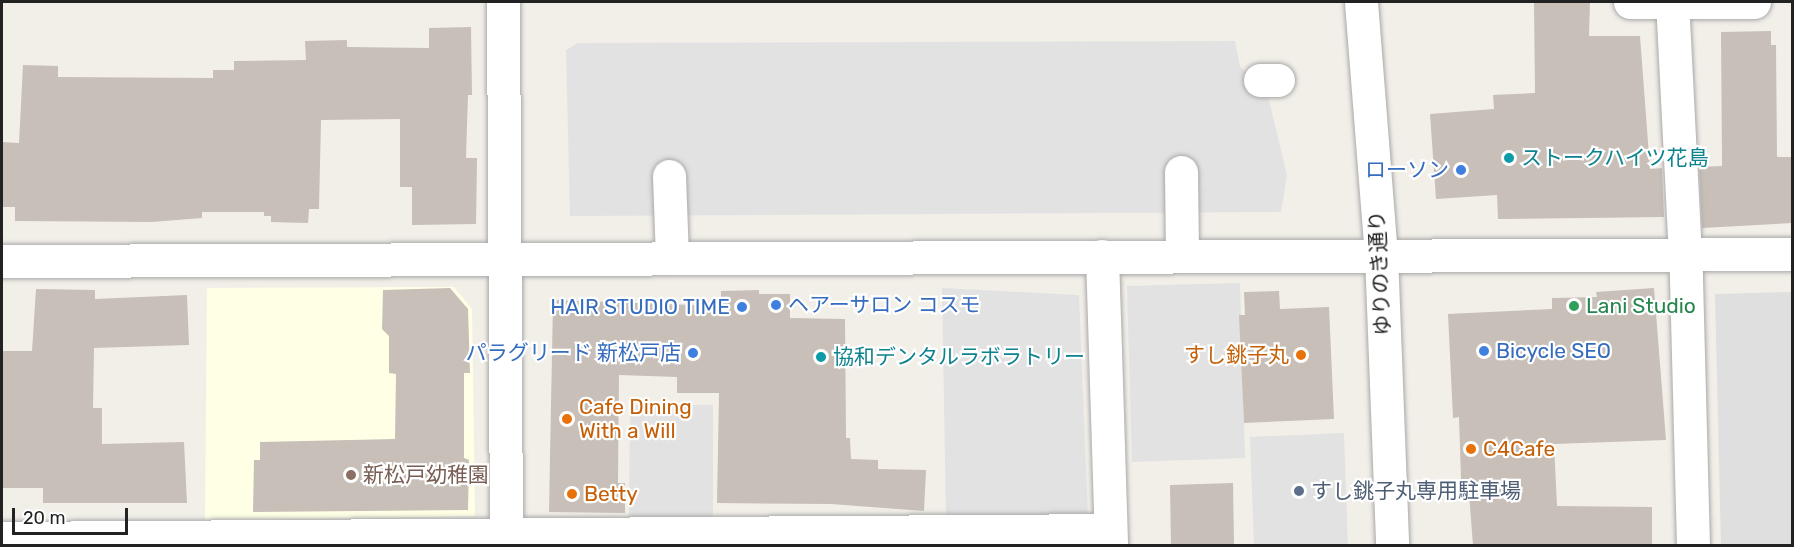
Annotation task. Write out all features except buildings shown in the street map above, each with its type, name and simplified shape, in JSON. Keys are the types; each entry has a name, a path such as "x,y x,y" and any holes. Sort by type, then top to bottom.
{"street":[{"path":"503,2 506,540"},
{"name":"ゆりのき通り","path":"1361,2 1381,254 1392,546"},
{"path":"1630,2 1755,2"},
{"path":"1672,2 1686,254 1693,546"},
{"path":"1181,172 1182,256"},
{"path":"669,176 672,258"},
{"path":"2,261 1792,254"},
{"path":"2,538 506,540 1111,538 1102,256"}],"shaded area":[{"path":"1235,41 1240,67 1266,88 1287,175 1281,212 570,216 566,50 578,43"},
{"path":"1240,283 1245,458 1132,462 1127,286"},
{"path":"454,287 472,309 475,516 205,521 207,288"},
{"path":"942,288 1079,295 1088,516 946,517"},
{"path":"1792,292 1792,545 1721,545 1715,294"},
{"path":"630,405 713,405 713,517 629,517"},
{"name":"すし銚子丸専用駐車場","path":"1344,433 1348,545 1254,545 1250,437"}],"place":[{"name":"ストークハイツ花島","path":"1509,158"},
{"name":"ローソン","path":"1461,170"},
{"name":"ヘアーサロン コスモ","path":"776,305"},
{"name":"Lani Studio","path":"1574,306"},
{"name":"HAIR STUDIO TIME","path":"742,307"},
{"name":"Bicycle SEO","path":"1484,351"},
{"name":"パラグリード 新松戸店","path":"693,353"},
{"name":"すし銚子丸","path":"1301,355"},
{"name":"協和デンタルラボラトリー","path":"821,357"},
{"name":"Cafe Dining With a Will","path":"567,419"},
{"name":"C4Cafe","path":"1471,449"},
{"name":"新松戸幼稚園","path":"351,475"},
{"name":"すし銚子丸専用駐車場","path":"1299,491"},
{"name":"Betty","path":"572,494"}]}
